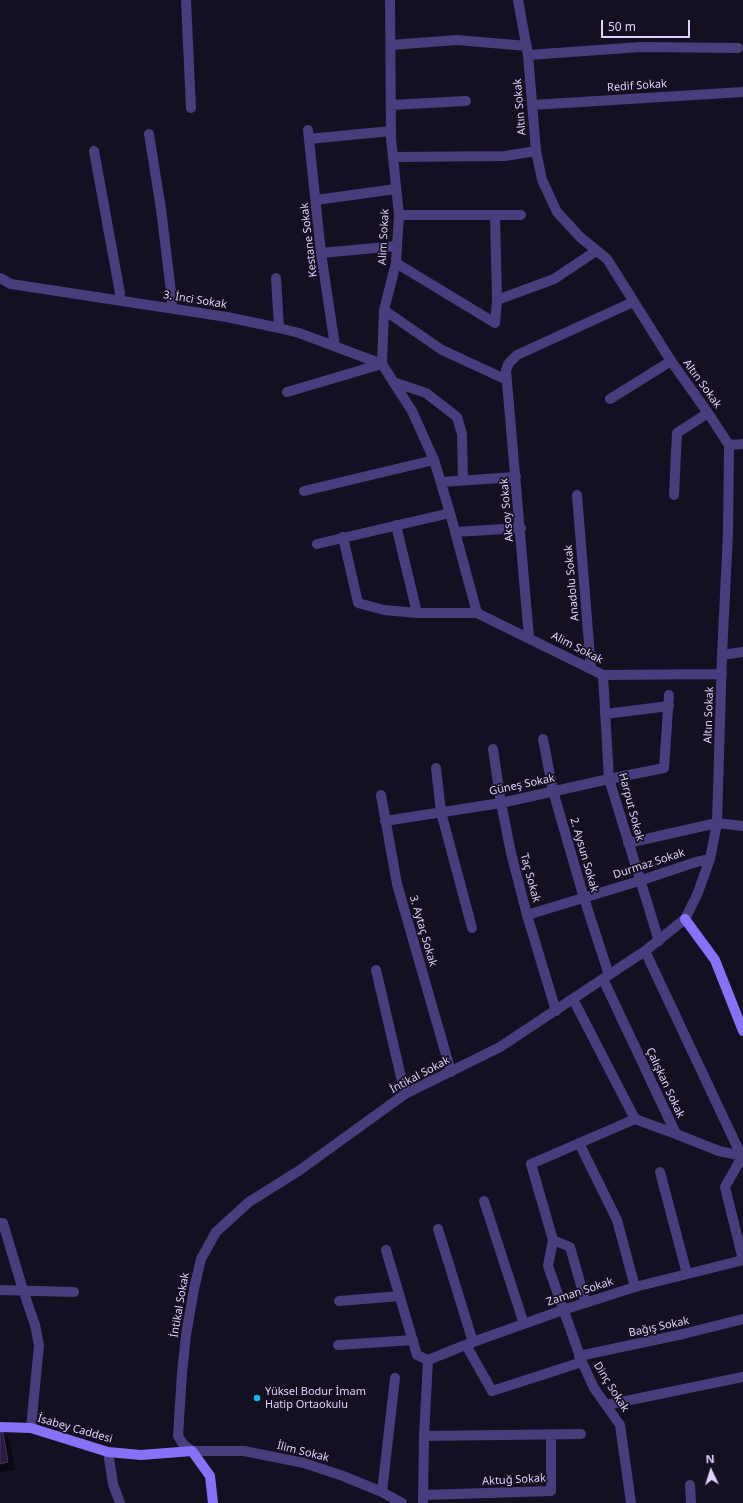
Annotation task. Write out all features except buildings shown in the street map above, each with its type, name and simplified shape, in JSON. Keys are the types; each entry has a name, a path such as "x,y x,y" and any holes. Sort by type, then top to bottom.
{"main road":[{"path":"685,920 715,960 743,1031"},
{"name":"İsabey Caddesi","path":"0,1427 32,1428 108,1452 141,1455 192,1451"},
{"path":"192,1451 210,1476 212,1503"}],"street":[{"path":"186,0 191,108"},
{"name":"Alim Sokak","path":"382,364 384,310 396,263 399,215 391,131 390,0"},
{"name":"Altın Sokak","path":"518,0 527,51 536,151 542,180 557,212 580,237 607,259 671,361 729,445 728,533 722,655 717,823"},
{"path":"391,45 457,40 527,51 641,47 738,48"},
{"name":"Redif Sokak","path":"532,105 743,92"},
{"path":"391,105 466,101"},
{"name":"Kestane Sokak","path":"335,346 322,253 309,135 391,131"},
{"path":"149,134 161,209 172,300 171,308"},
{"path":"94,151 120,293 120,300"},
{"path":"393,157 505,156 536,151"},
{"path":"316,200 396,189"},
{"path":"399,215 521,215"},
{"path":"396,263 495,323 497,300 495,215"},
{"path":"322,253 397,246"},
{"path":"497,300 554,279 596,251"},
{"name":"3. İnci Sokak","path":"0,278 11,284 227,317 279,328 299,333 382,364"},
{"path":"276,278 279,328"},
{"name":"Aksoy Sokak","path":"529,638 521,528 506,370 509,363 517,355 633,302"},
{"path":"384,310 442,350 507,380"},
{"path":"610,399 671,361"},
{"path":"287,392 382,364 412,411 434,460 477,613"},
{"path":"394,382 426,393 457,417 462,434 463,480"},
{"path":"674,495 677,433 708,413"},
{"path":"729,445 743,444"},
{"path":"304,491 434,460"},
{"path":"441,482 516,477"},
{"name":"Anadolu Sokak","path":"577,495 591,669"},
{"path":"317,544 450,513"},
{"path":"396,525 417,613"},
{"path":"455,532 521,528"},
{"name":"Alim Sokak","path":"343,537 358,603 384,610 417,613 477,613 603,675 722,674"},
{"path":"722,655 743,652"},
{"name":"Harput Sokak","path":"603,675 609,778 639,881 659,940"},
{"path":"605,714 669,706 669,695"},
{"name":"Güneş Sokak","path":"385,821 501,803 609,778 664,768 669,706"},
{"name":"2. Aysun Sokak","path":"542,739 553,791 606,977"},
{"name":"Taç Sokak","path":"494,749 501,803 511,853 527,915 556,1011"},
{"path":"436,768 441,812 472,928"},
{"name":"3. Aytaç Sokak","path":"381,795 396,884 451,1072"},
{"path":"628,843 717,823 743,826"},
{"name":"İntikal Sokak","path":"192,1451 183,1444 178,1436 186,1334 201,1259 216,1232 249,1202 300,1170 405,1094 500,1047 646,951 685,920 697,895 710,859 717,823"},
{"name":"Durmaz Sokak","path":"527,915 696,862 710,859"},
{"path":"646,951 743,1156 724,1187 743,1260"},
{"path":"376,970 405,1094"},
{"name":"Çalışkan Sokak","path":"606,977 676,1134 719,1151 743,1156"},
{"path":"573,999 634,1119"},
{"path":"586,1303 570,1247 553,1240 531,1164 634,1119 676,1134"},
{"path":"579,1143 618,1220 635,1287"},
{"path":"660,1172 687,1274"},
{"path":"484,1201 524,1324"},
{"path":"0,1223 3,1223 39,1345 32,1428"},
{"path":"438,1230 469,1344"},
{"name":"Dinç Sokak","path":"553,1240 548,1266 581,1359 594,1388 620,1425 631,1503"},
{"path":"386,1250 417,1355 428,1360 424,1436 423,1499"},
{"name":"Zaman Sokak","path":"428,1360 563,1310 635,1287 743,1260"},
{"path":"0,1290 74,1292"},
{"path":"339,1300 400,1296"},
{"name":"Bağış Sokak","path":"469,1344 492,1391 581,1359 743,1319"},
{"path":"338,1345 413,1340"},
{"path":"606,1405 743,1377"},
{"path":"382,1492 395,1378"},
{"path":"424,1436 581,1434"},
{"name":"Aktuğ Sokak","path":"423,1499 551,1492 551,1435"},
{"name":"İlim Sokak","path":"192,1451 244,1451 304,1463 343,1476 382,1492 392,1500 402,1503"},
{"path":"108,1452 113,1484 120,1503"},
{"path":"690,1485 691,1503"}],"place":[{"name":"Yüksel Bodur İmam Hatip Ortaokulu","path":"257,1398"}]}
